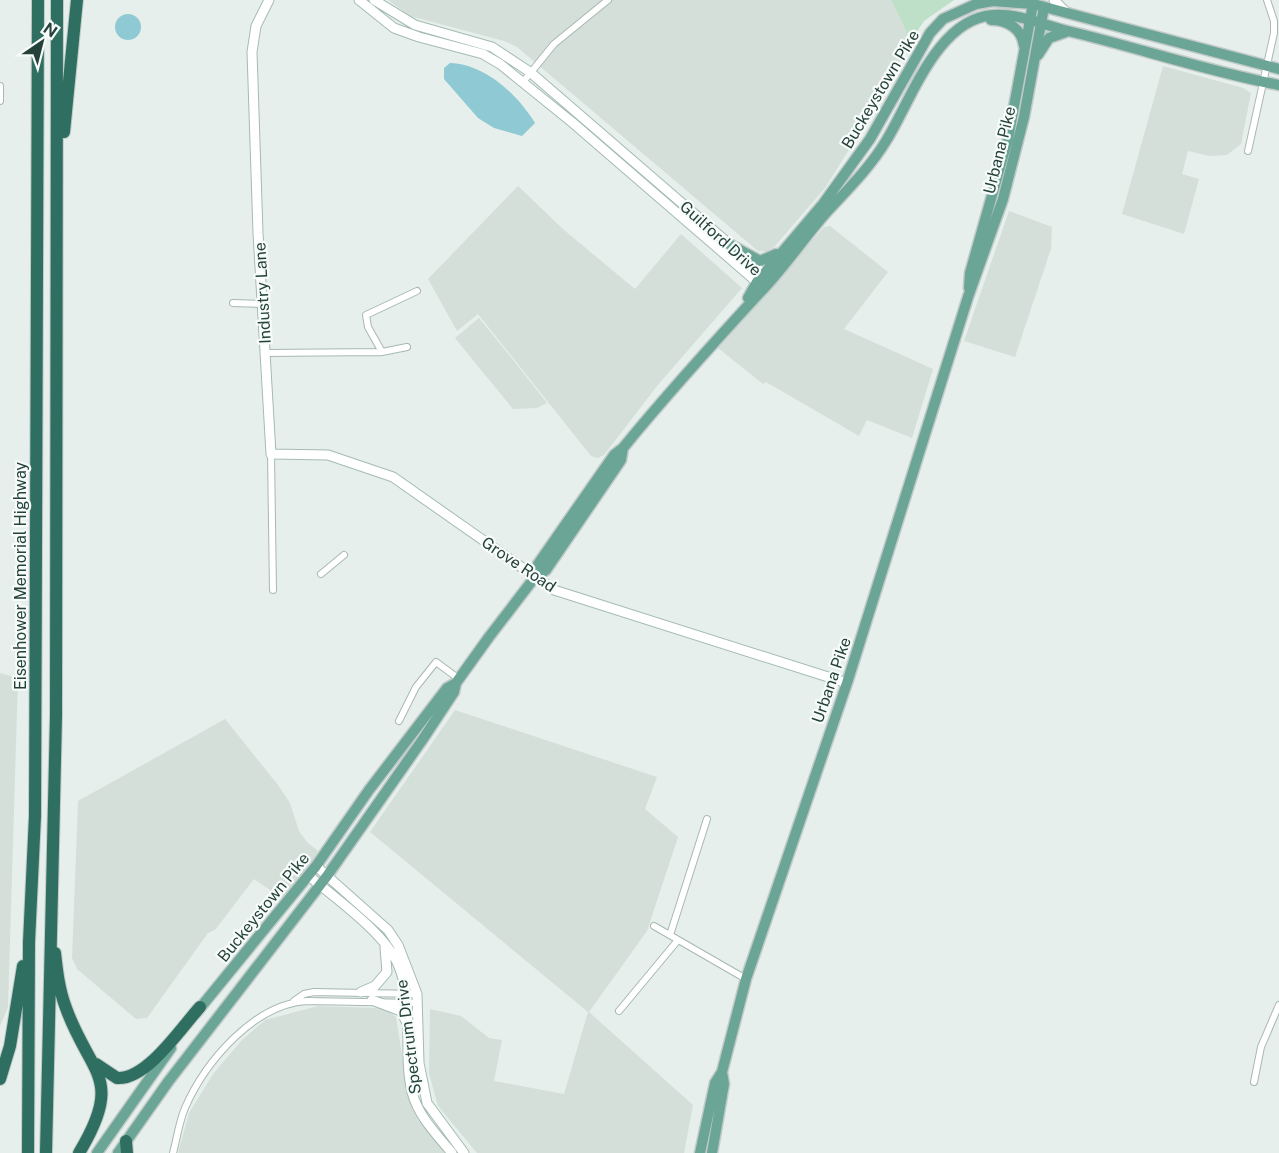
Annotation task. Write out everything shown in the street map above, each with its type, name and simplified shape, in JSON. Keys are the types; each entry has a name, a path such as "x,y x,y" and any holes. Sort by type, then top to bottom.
{"highway":[{"name":"Eisenhower Memorial Highway","path":"28,1153 29,942 35,816 38,0"},
{"path":"46,1153 49,934 56,716 57,0"},
{"path":"57,223 77,0"},
{"path":"49,934 66,1009 95,1064 102,1093 100,1112 79,1153"},
{"path":"0,1079 10,1046 29,942"},
{"path":"95,1064 117,1078 134,1075 149,1065 200,1007"}],"main road":[{"name":"Industry Lane","path":"269,0 256,26 252,52 262,304 271,454"},
{"name":"Guilford Drive","path":"359,0 394,28 483,54 523,82 763,280"},
{"name":"Guilford Drive","path":"374,0 415,25 492,46 530,72 729,244 763,280"},
{"path":"1054,0 1067,13"},
{"name":"Buckeystown Pike","path":"98,1153 200,1007 309,876 369,790 447,688 457,681 535,577 546,570 621,460 623,448 742,309 794,238 823,204 870,139 930,33 958,10 976,4 1006,1 1039,3 1067,13 1279,69"},
{"name":"Urbana Pike","path":"712,1153 724,1084 723,1072 746,979 847,683 968,297 1003,199 1024,117 1034,63 1039,3"},
{"name":"Buckeystown Pike","path":"763,280 852,187 885,142 936,53 953,33 964,25 991,15 1007,15 1279,85"},
{"path":"964,25 981,20 1000,20 1022,33 1025,51"},
{"name":"Urbana Pike","path":"968,297 970,273 1008,139 1025,51 1036,23"},
{"path":"1034,63 1044,44 1055,34 1076,33"},
{"path":"729,244 760,261 772,258 794,238"},
{"name":"Grove Road","path":"271,454 327,455 393,477 554,590 596,606 847,683"},
{"name":"Buckeystown Pike","path":"118,1153 126,1147 327,876 423,740 454,692 457,681"},
{"name":"Spectrum Drive","path":"316,866 388,930 402,953 418,998 419,1064 427,1103 464,1153"},
{"name":"Spectrum Drive","path":"309,876 383,943 396,959 406,998 413,1094 427,1123 452,1153"},
{"path":"361,993 375,986 387,972 387,954 383,943"},
{"path":"372,1000 401,1011 407,1024"},
{"name":"Urbana Pike","path":"700,1153 715,1083 723,1072"}],"street":[{"path":"523,82 555,44 608,0"},
{"path":"1248,151 1274,33 1274,21 1267,0"},
{"path":"0,86 0,101"},
{"path":"382,352 368,327 366,315 417,291"},
{"path":"232,303 262,304"},
{"path":"265,353 382,352 407,347"},
{"name":"Industry Lane","path":"271,454 273,590"},
{"path":"321,574 344,555"},
{"path":"399,721 416,687 436,662 457,681"},
{"path":"670,935 708,819"},
{"path":"654,926 746,979"},
{"path":"619,1011 678,939"},
{"path":"173,1153 185,1108 212,1065 260,1017 293,1002 304,994 314,992 361,993 406,998"},
{"path":"293,1002 418,998"},
{"path":"1254,1082 1261,1047 1279,1005"}],"shaded area":[{"path":"388,0 891,0 911,41 872,113 825,188 775,246 767,251 758,251 517,47 504,41 410,16"},
{"path":"1163,66 1243,88 1251,93 1241,144 1227,155 1209,156 1188,151 1182,174 1199,179 1184,234 1122,214"},
{"path":"518,186 564,230 635,289 681,234 742,288 657,386 604,455 598,458 591,456 478,314 457,331 428,279"},
{"path":"1009,211 1052,227 1051,249 1015,357 964,341"},
{"path":"830,226 888,272 844,329 933,369 912,438 867,420 859,436 766,382 763,384 718,348 824,227"},
{"path":"479,318 547,403 537,408 513,409 455,338"},
{"path":"0,673 18,678 8,1007 0,1026"},
{"path":"455,710 657,777 645,809 678,837 647,931 589,1012 693,1105 684,1153 477,1153 438,1106 429,1073 430,1009 461,1016 489,1038 502,1040 494,1081 564,1094 588,1012 370,832"},
{"path":"225,719 278,785 290,803 299,831 318,851 286,901 254,879 215,930 208,933 147,1018 136,1019 77,969 72,958 78,801"},
{"path":"318,1006 385,1009 396,1017 409,1100 418,1120 445,1153 178,1153 189,1113 213,1074 242,1040 265,1020"}],"green space":[{"path":"891,0 954,0 924,21 911,41"}],"water":[{"path":"128,14 137,18 141,27 137,36 128,40 119,36 115,27 119,18"},
{"path":"450,63 476,69 488,75 510,92 535,123 522,136 494,128 478,118 444,79 444,68"}]}
